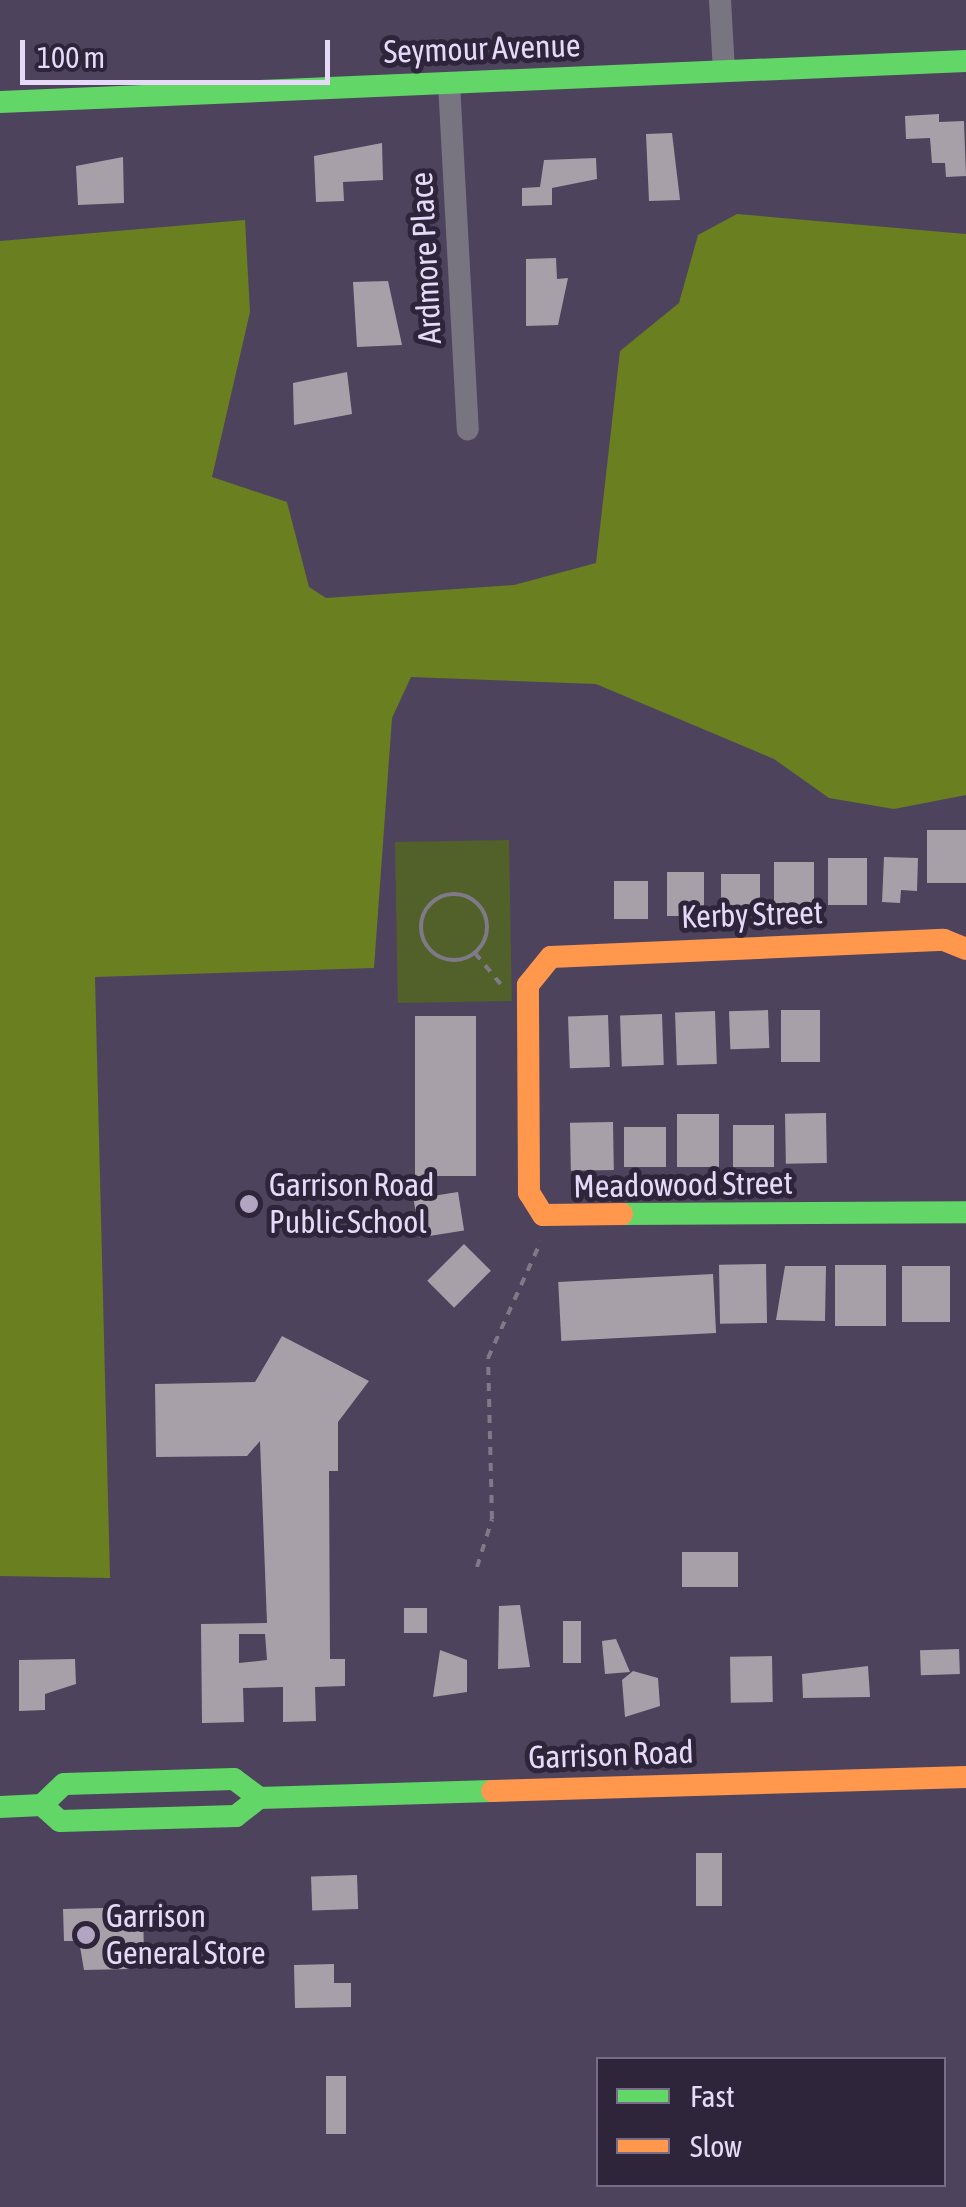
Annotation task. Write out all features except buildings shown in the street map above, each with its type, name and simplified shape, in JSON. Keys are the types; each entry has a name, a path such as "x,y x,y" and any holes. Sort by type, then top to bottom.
{"street":[{"path":"720,0 724,71"},
{"name":"Seymour Avenue","path":"0,102 966,60"},
{"name":"Ardmore Place","path":"449,83 468,430"},
{"name":"Kerby Street","path":"540,963 944,940 966,949"},
{"name":"Meadowood Street","path":"540,963 528,990 529,1193 551,1218 966,1212"},
{"name":"Garrison Road","path":"42,1805 60,1821 236,1816 259,1798 966,1778"},
{"name":"Garrison Road","path":"0,1807 42,1805 64,1784 234,1779 259,1798"}],"path":[{"path":"452,895 480,906 486,936 475,953 443,958 426,944 422,922 433,902 452,895"},
{"path":"475,953 494,981 528,990"},
{"path":"477,1567 492,1519 488,1358 551,1218"}],"green space":[{"path":"737,214 966,234 966,795 894,809 829,798 774,759 596,684 411,677 392,718 374,968 95,977 110,1578 0,1576 0,241 245,220 250,312 212,477 287,502 309,587 326,598 514,585 596,563 620,351 679,303 698,235"},
{"path":"509,840 512,1001 398,1003 395,842"}],"traffic: fast":[{"path":"0,102 966,61"},
{"path":"622,1214 966,1212"},
{"path":"42,1805 64,1784 234,1779 259,1798"},
{"path":"0,1807 42,1805 60,1821 236,1816 259,1798 492,1791"}],"traffic: slow":[{"path":"622,1214 543,1215 529,1193 528,985 551,957 944,940 966,949"},
{"path":"492,1791 966,1777"}],"place":[{"name":"Garrison Road Public School","path":"249,1204"},
{"name":"Garrison General Store","path":"86,1935"}]}
